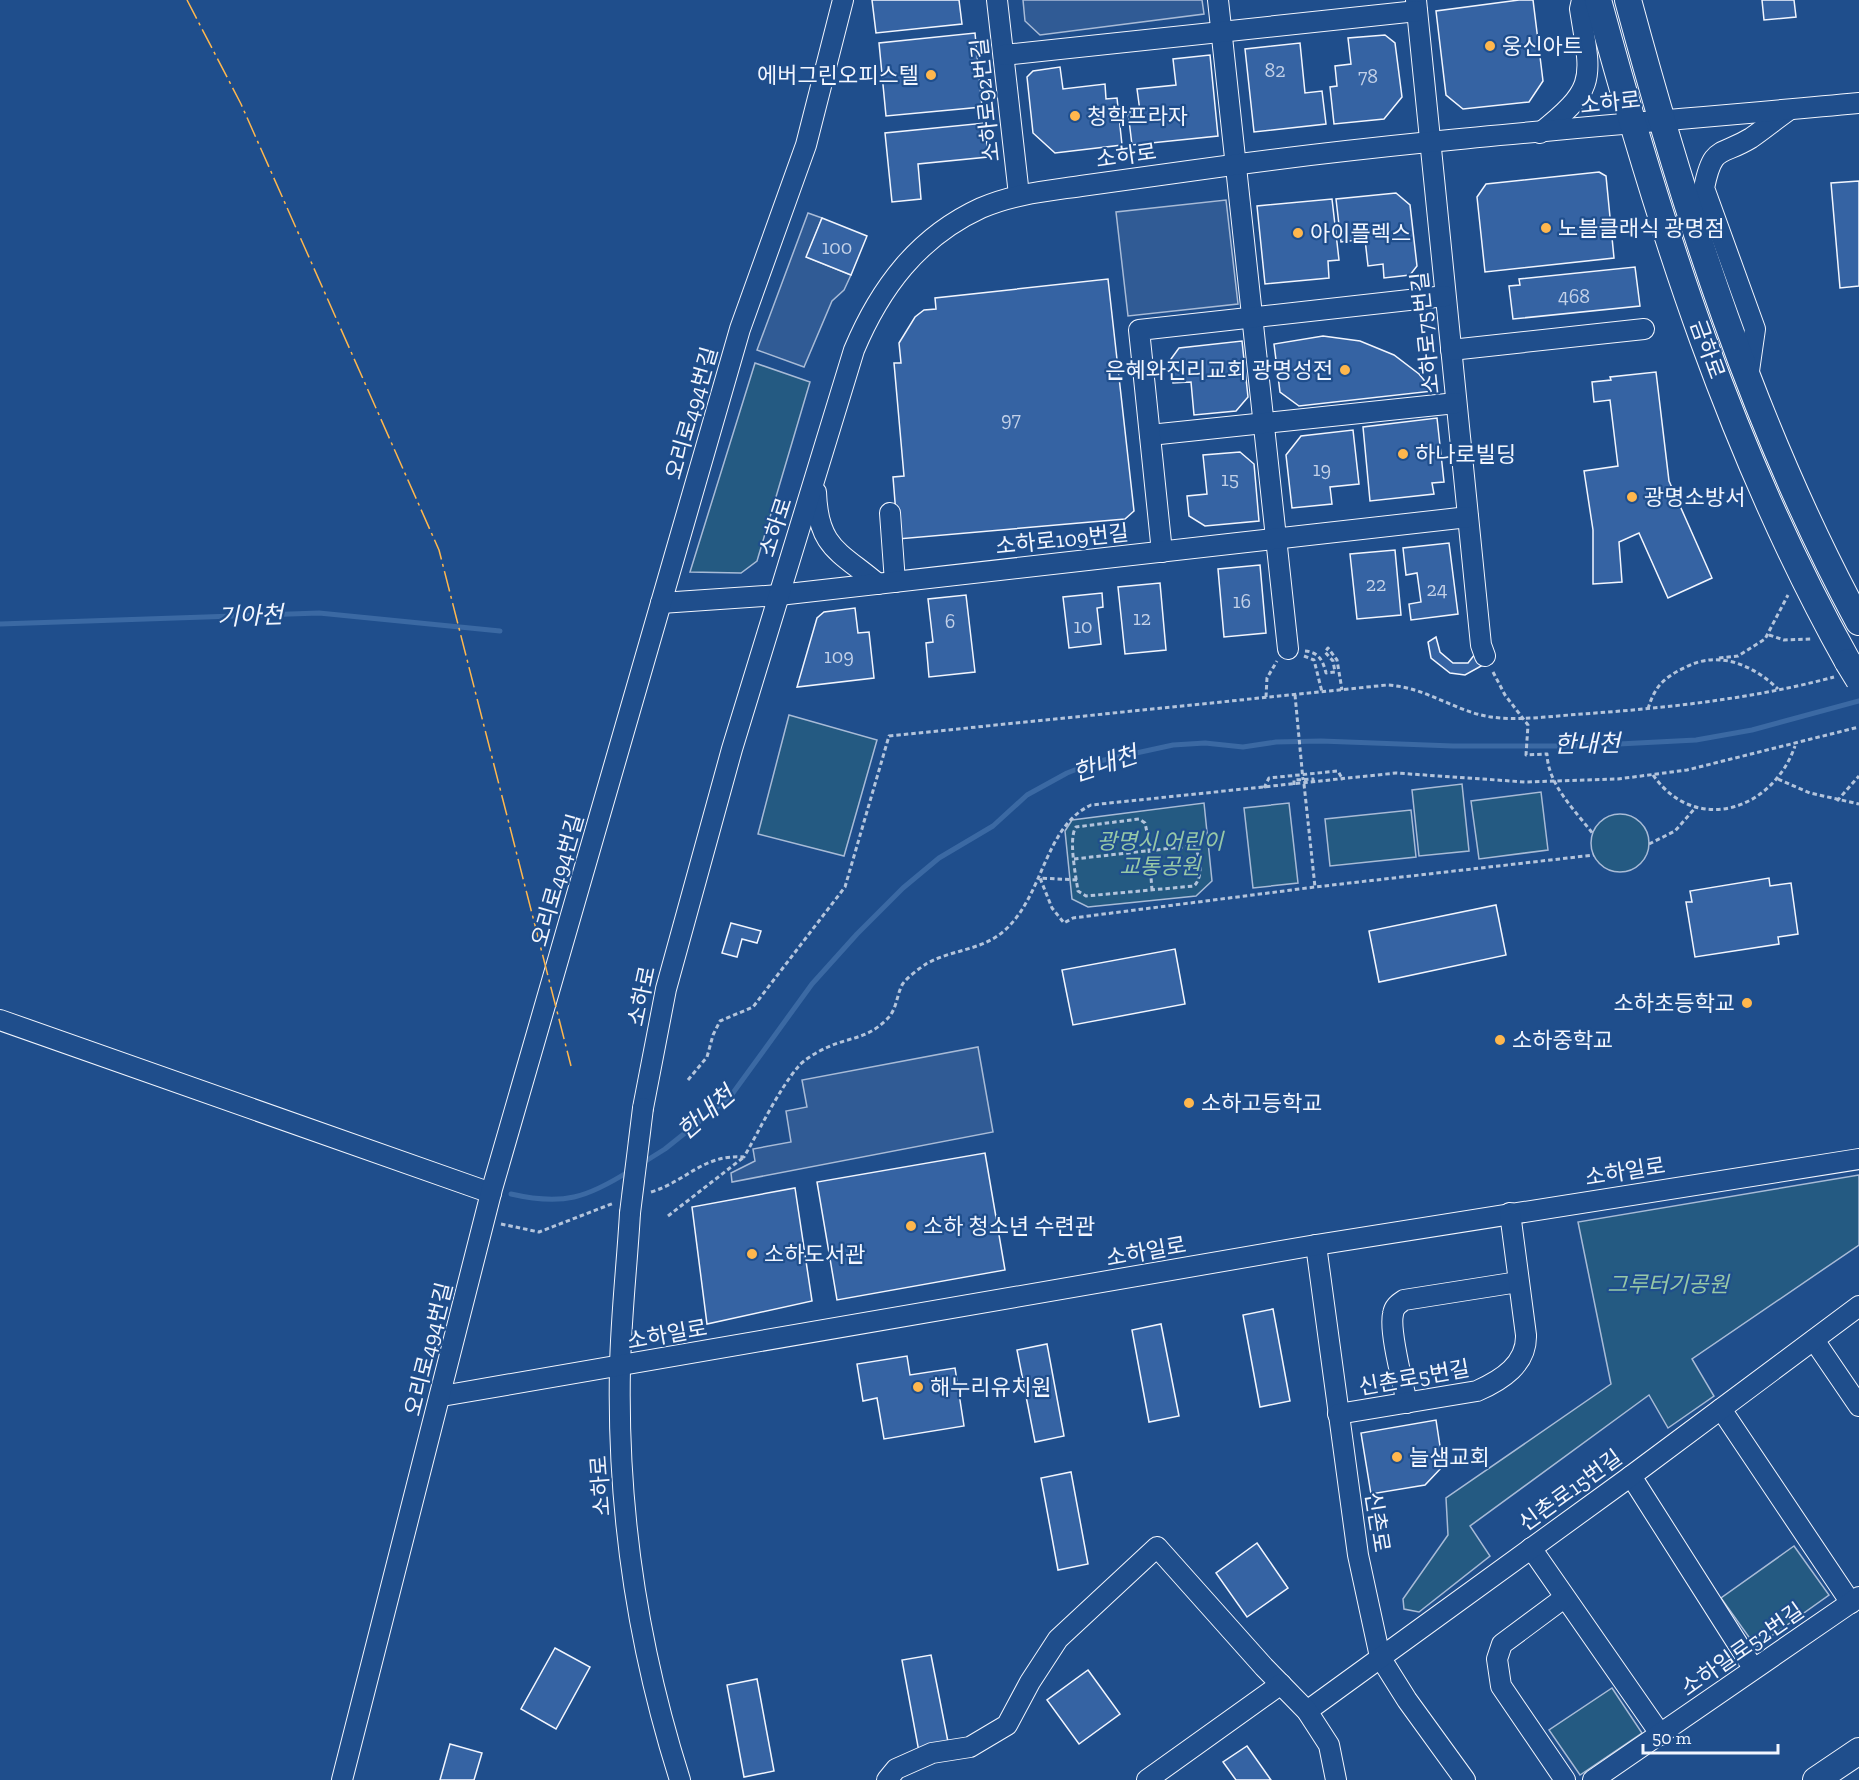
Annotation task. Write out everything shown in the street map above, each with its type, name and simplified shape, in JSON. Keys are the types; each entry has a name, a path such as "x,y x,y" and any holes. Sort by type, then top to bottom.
{"main road":[{"name":"금하로","path":"1598,0 1656,203 1758,482 1849,673"},
{"name":"금하로","path":"1628,0 1684,193 1749,378 1788,481 1859,622"},
{"path":"1816,1780 1859,1751"}],"street":[{"name":"오리로494번길","path":"342,1780 442,1396 492,1191 741,329 806,145 843,0"},
{"name":"소하로92번길","path":"998,0 1019,195"},
{"path":"1218,0 1288,649"},
{"path":"1540,133 1571,108 1583,93 1588,71 1580,9 1582,0"},
{"path":"1004,55 1221,32 1416,6"},
{"name":"소하로75번길","path":"1416,6 1481,645 1485,656"},
{"name":"소하로","path":"680,1780 644,1638 630,1552 621,1464 620,1367 624,1208 666,989 736,738 854,350 866,319 892,279 934,237 957,221 980,209 1019,195 1236,164 1859,103"},
{"path":"1749,378 1755,329 1704,188 1708,166 1723,149 1750,139 1789,110"},
{"path":"1162,552 1139,330 1446,296"},
{"path":"1451,350 1644,329"},
{"path":"1150,435 1456,403"},
{"path":"815,480 816,510 822,534 837,552 886,583 890,513"},
{"name":"소하로109번길","path":"661,603 779,595 1468,517"},
{"path":"0,1020 492,1191"},
{"name":"소하일로","path":"442,1396 1316,1245 1859,1159"},
{"name":"신촌로5번길","path":"1338,1414 1477,1391 1493,1384 1520,1360 1526,1350 1526,1342 1510,1214"},
{"name":"신촌로","path":"1316,1245 1358,1555 1380,1657 1407,1700 1465,1780"},
{"path":"1407,1403 1392,1316 1396,1306 1404,1300 1518,1282"},
{"name":"신촌로15번길","path":"1308,1710 1631,1476 1859,1306"},
{"path":"1814,1340 1859,1406"},
{"path":"1721,1409 1855,1600"},
{"path":"1631,1476 1753,1668"},
{"path":"886,1780 896,1769 932,1753 970,1747 1006,1725 1058,1639 1157,1547 1281,1684 1308,1710 1329,1745 1336,1780"},
{"path":"1531,1548 1661,1735"},
{"path":"1564,1598 1502,1644 1497,1659 1501,1686 1565,1780"},
{"name":"소하일로52번길","path":"1593,1780 1855,1600"},
{"path":"1147,1780 1281,1684"}],"path":[{"path":"1648,709 1653,692 1671,673 1696,661 1738,656 1769,634 1788,595"},
{"path":"1769,634 1784,640 1812,639"},
{"path":"1288,649 1312,651 1323,659 1326,673 1335,672 1333,661 1325,652 1328,648 1337,660 1342,690"},
{"path":"1288,649 1314,660 1322,692"},
{"path":"1266,698 1267,678 1288,649"},
{"path":"1485,656 1504,695 1528,725 1526,754 1547,754 1547,770 1553,781 1593,834"},
{"path":"1714,659 1737,662 1762,673 1778,689"},
{"path":"688,1080 707,1057 720,1021 753,1007 845,887 888,736 1342,690 1403,686 1490,717 1648,709 1778,689 1849,673"},
{"path":"1295,695 1315,887"},
{"path":"1264,788 1269,778 1303,780 1313,783 1411,773 1553,781 1596,781 1687,770 1859,727"},
{"path":"1653,775 1661,786 1682,803 1707,810 1743,803 1764,793 1778,780 1787,767 1795,744"},
{"path":"668,1216 744,1157 798,1066 829,1047 863,1038 888,1018 898,1002 903,984 925,964 992,940 1025,908 1062,828 1080,810 1090,805 1294,785 1303,780 1338,771 1343,780"},
{"path":"1837,801 1859,776"},
{"path":"1778,780 1809,793 1859,804"},
{"path":"1649,844 1675,831 1696,807"},
{"path":"1074,859 1148,850 1194,846 1197,850 1200,876 1194,886 1152,890 1086,896 1078,891 1074,859 1072,834 1079,825 1139,819 1145,823 1148,850 1152,890"},
{"path":"1040,878 1052,908 1064,923 1094,915 1594,855"},
{"path":"1040,878 1077,880"},
{"path":"649,1192 670,1186 710,1160 727,1156 744,1157"},
{"path":"484,1221 539,1232 624,1208"}],"green space":[{"path":"755,363 810,382 757,561 741,573 690,572"},
{"path":"789,715 877,740 844,856 758,834"},
{"path":"1462,784 1469,851 1419,856 1412,790"},
{"path":"1541,792 1548,850 1479,859 1471,801"},
{"name":"광명시 어린이 교통공원","path":"1204,803 1212,881 1196,896 1088,907 1072,899 1065,831 1072,820"},
{"path":"1289,803 1298,883 1253,888 1244,808"},
{"path":"1411,810 1416,857 1330,866 1325,819"},
{"path":"1620,814 1631,816 1644,827 1649,843 1647,854 1636,867 1620,872 1609,870 1596,859 1591,843 1593,832 1604,819"},
{"name":"그루터기공원","path":"1859,1175 1859,1245 1692,1359 1714,1396 1668,1428 1649,1395 1470,1526 1490,1556 1419,1612 1404,1609 1403,1599 1448,1535 1446,1498 1611,1384 1578,1222"},
{"path":"1794,1546 1829,1595 1756,1647 1721,1598"},
{"path":"1612,1688 1642,1733 1580,1775 1549,1730"}],"shaded area":[{"path":"1023,0 1202,0 1204,14 1040,35 1025,21"},
{"path":"1226,200 1238,304 1128,316 1116,212"},
{"path":"808,213 822,218 807,257 851,275 844,290 832,301 804,367 757,350"},
{"path":"978,1047 993,1132 732,1182 731,1173 755,1161 753,1149 791,1142 786,1111 807,1107 802,1080"}],"building":[{"path":"872,0 959,0 962,24 876,33"},
{"name":"웅신아트","path":"1533,0 1543,81 1529,102 1463,109 1446,95 1436,11"},
{"path":"1762,0 1794,0 1796,17 1764,20"},
{"name":"에버그린오피스텔","path":"975,33 982,107 886,116 879,43"},
{"path":"1385,35 1395,43 1402,97 1384,119 1334,124 1330,87 1337,86 1335,66 1351,64 1348,38"},
{"path":"1300,43 1305,93 1322,91 1326,124 1254,132 1245,49"},
{"path":"1210,55 1218,136 1132,145 1128,112 1140,111 1137,89 1176,85 1173,59"},
{"name":"청학프라자","path":"1060,67 1063,89 1105,84 1106,99 1117,98 1122,145 1055,153 1033,133 1027,77 1033,71"},
{"path":"985,123 988,157 918,164 921,199 892,202 885,133"},
{"name":"노블클래식 광명점","path":"1599,172 1606,176 1614,258 1485,272 1477,197 1486,184"},
{"path":"1859,181 1859,286 1840,288 1831,183"},
{"path":"1396,193 1410,205 1417,266 1410,275 1384,278 1383,264 1368,266 1365,239 1341,242 1336,199"},
{"name":"아이플렉스","path":"1332,199 1339,260 1328,261 1329,278 1265,284 1257,206"},
{"path":"822,218 867,236 851,275 806,257"},
{"path":"1635,267 1640,306 1513,319 1509,286 1520,285 1519,279"},
{"path":"1108,279 1134,511 1125,519 898,539 893,477 904,476 894,363 901,363 899,343 915,317 924,310 936,309 935,298"},
{"name":"은혜와진리교회 광명성전","path":"1323,336 1360,341 1394,355 1419,374 1433,391 1299,406 1280,392 1274,344"},
{"path":"1242,341 1248,397 1236,411 1194,415 1191,382 1173,383 1171,359 1179,348"},
{"name":"광명소방서","path":"1656,372 1669,481 1712,578 1668,598 1639,533 1619,542 1622,582 1593,584 1593,530 1584,471 1618,466 1610,400 1594,402 1592,382 1611,380 1610,377"},
{"name":"하나로빌딩","path":"1437,418 1444,482 1432,483 1434,494 1370,501 1363,427"},
{"path":"1353,430 1359,484 1330,487 1332,504 1292,508 1286,455 1301,436"},
{"path":"1240,452 1254,464 1259,521 1205,526 1189,516 1187,496 1207,494 1203,455"},
{"path":"1449,543 1458,614 1411,620 1409,604 1421,602 1417,573 1406,575 1403,548"},
{"path":"1395,550 1401,615 1357,619 1350,554"},
{"path":"1260,565 1266,633 1224,637 1218,569"},
{"path":"1160,583 1166,650 1125,654 1118,587"},
{"path":"1102,593 1103,607 1097,608 1101,644 1069,648 1063,597"},
{"path":"966,595 975,672 929,677 926,643 933,642 928,599"},
{"path":"855,608 858,633 869,632 874,678 797,687 817,618 824,612"},
{"path":"1436,637 1440,652 1453,663 1468,663 1475,654 1483,665 1465,675 1450,673 1431,658 1428,642"},
{"path":"1769,878 1770,886 1791,883 1798,934 1778,937 1779,944 1695,957 1686,902 1692,902 1690,891"},
{"path":"1496,905 1506,955 1379,982 1369,931"},
{"path":"731,923 761,931 757,943 742,939 737,957 722,953"},
{"path":"1175,949 1185,1004 1073,1025 1062,970"},
{"name":"소하 청소년 수련관","path":"985,1153 1005,1270 837,1300 817,1182"},
{"name":"소하도서관","path":"795,1188 812,1301 707,1324 692,1207"},
{"path":"1273,1309 1290,1401 1260,1407 1243,1315"},
{"path":"1161,1324 1179,1416 1149,1422 1132,1330"},
{"path":"1047,1344 1064,1436 1035,1442 1017,1350"},
{"path":"907,1356 910,1375 955,1368 964,1426 884,1439 877,1398 863,1401 857,1364"},
{"path":"1436,1420 1443,1466 1425,1485 1371,1494 1361,1433"},
{"path":"1071,1472 1088,1564 1058,1570 1041,1478"},
{"path":"1257,1543 1288,1588 1247,1617 1216,1573"},
{"path":"555,1648 590,1667 556,1729 521,1709"},
{"path":"931,1655 949,1747 919,1752 902,1660"},
{"path":"1088,1670 1120,1714 1079,1744 1047,1700"},
{"path":"757,1679 774,1771 744,1777 727,1685"},
{"path":"450,1744 482,1753 474,1780 440,1780"},
{"path":"1247,1746 1271,1780 1236,1780 1223,1762"}],"waterway":[{"name":"기아천","path":"0,624 319,613 500,631"},
{"name":"한내천","path":"641,1164 665,1149 730,1097 812,984 903,888 939,858 993,826 1027,795 1067,773 1095,762 1173,745 1205,743 1243,747 1276,742 1321,741 1453,746 1580,746 1696,740 1752,730 1859,701"},
{"name":"한내천","path":"511,1194 546,1199 574,1197 601,1187 631,1170"}],"power":[{"path":"187,0 241,104 439,550 571,1066"}],"place":[{"name":"웅신아트","path":"1490,46"},
{"name":"에버그린오피스텔","path":"931,75"},
{"name":"청학프라자","path":"1075,116"},
{"name":"노블클래식 광명점","path":"1546,228"},
{"name":"아이플렉스","path":"1298,233"},
{"name":"은혜와진리교회 광명성전","path":"1345,370"},
{"name":"하나로빌딩","path":"1403,454"},
{"name":"광명소방서","path":"1632,497"},
{"name":"소하초등학교","path":"1747,1003"},
{"name":"소하중학교","path":"1500,1040"},
{"name":"소하고등학교","path":"1189,1103"},
{"name":"소하 청소년 수련관","path":"911,1226"},
{"name":"소하도서관","path":"752,1254"},
{"name":"해누리유치원","path":"918,1387"},
{"name":"늘샘교회","path":"1397,1457"}]}
